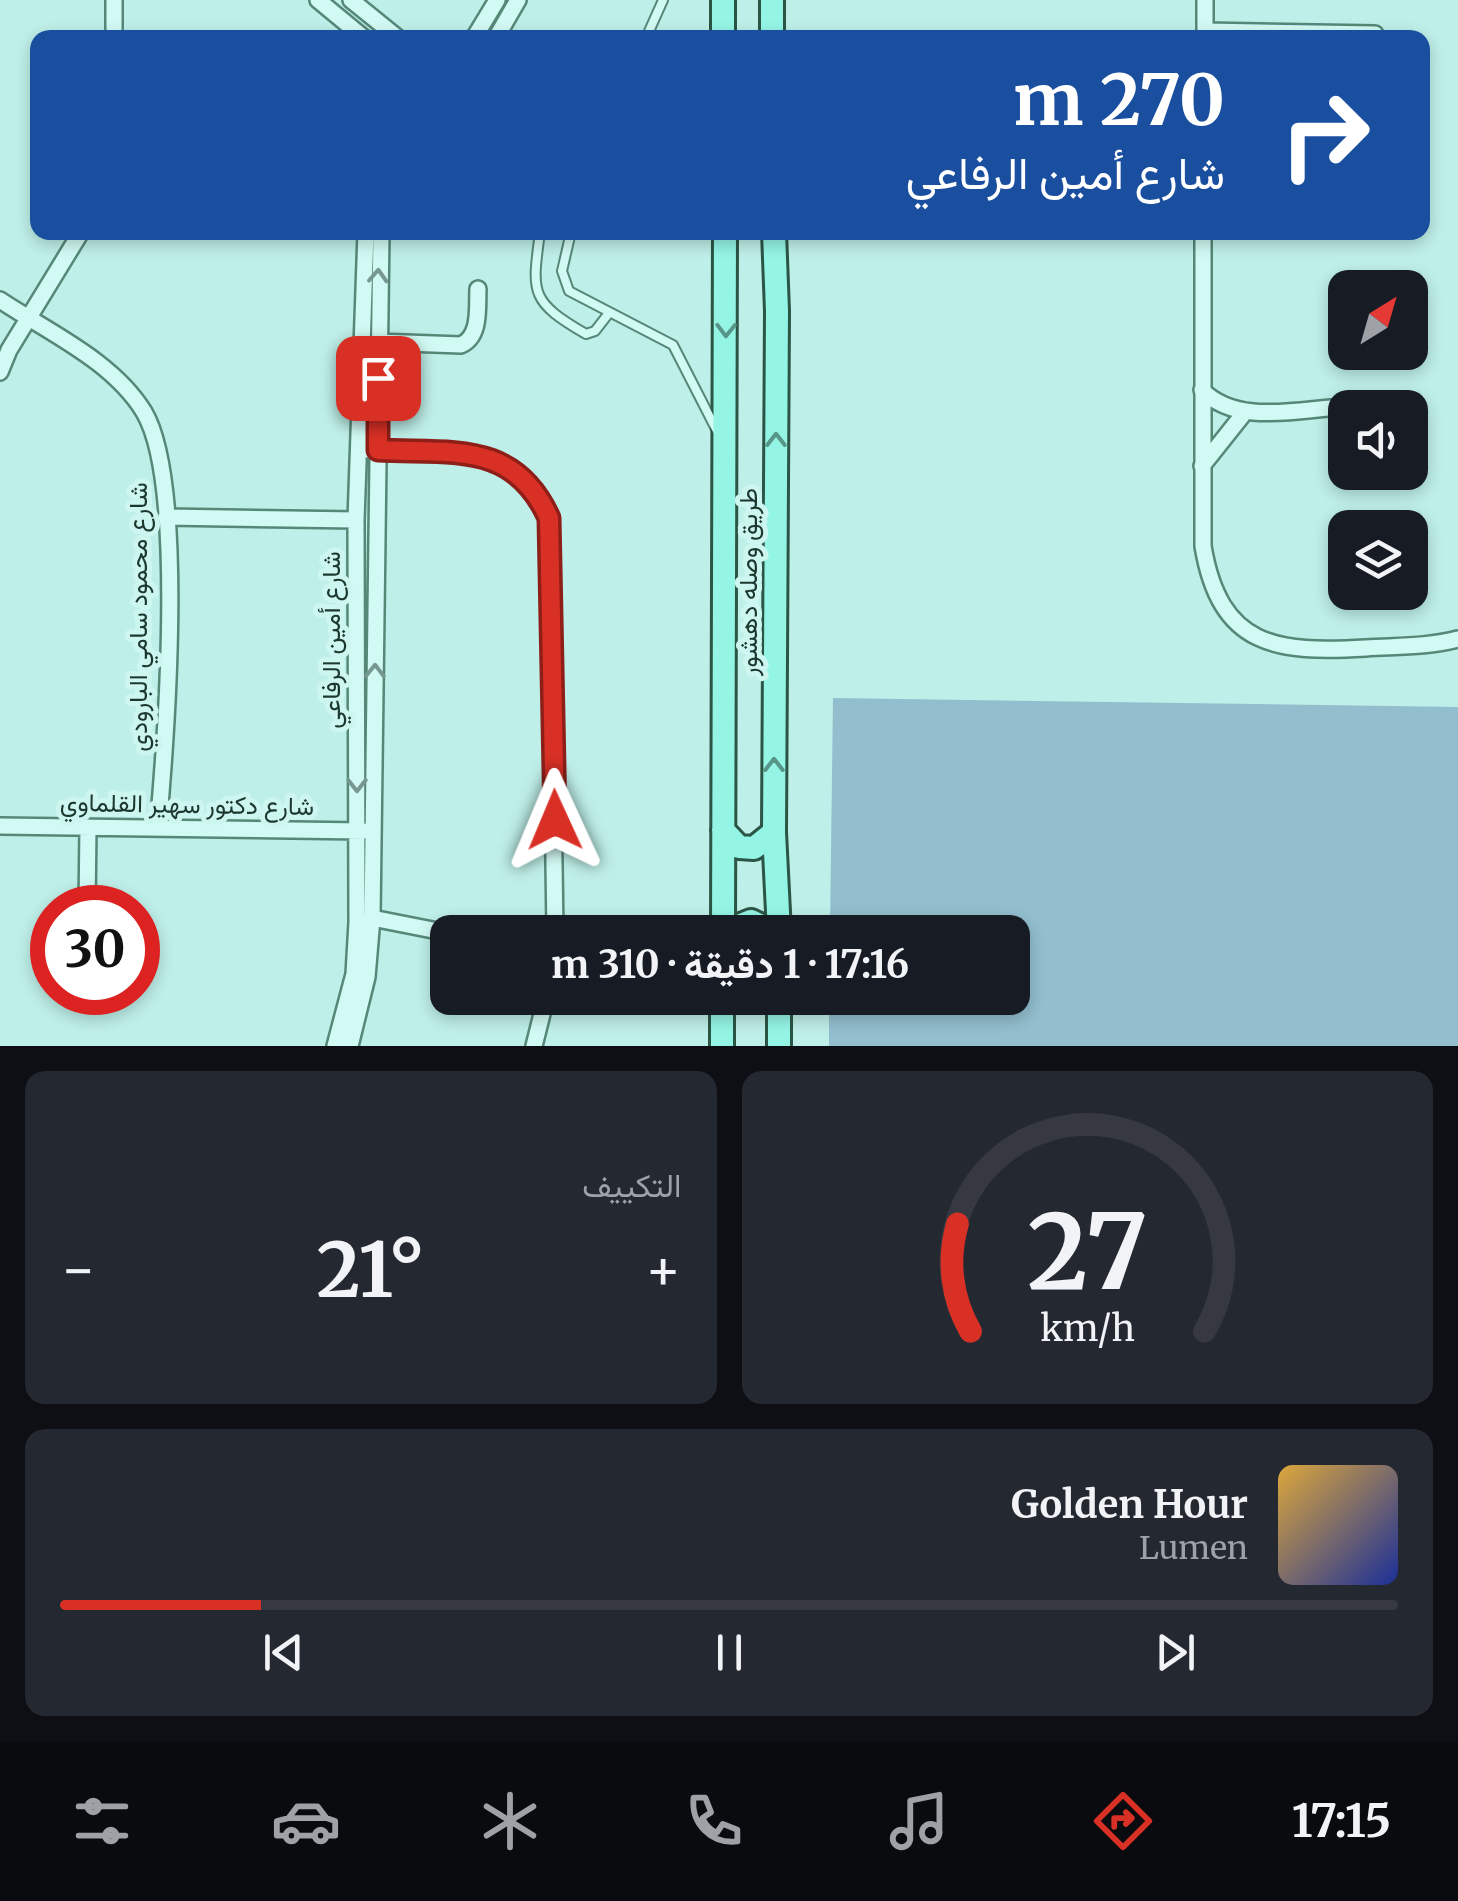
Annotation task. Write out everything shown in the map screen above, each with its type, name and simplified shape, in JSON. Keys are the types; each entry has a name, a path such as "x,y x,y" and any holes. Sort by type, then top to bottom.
{"main road":[{"path":"723,0 723,30"},
{"path":"772,0 772,30"},
{"name":"طريق وصله دهشور","path":"774,240 776,915"},
{"name":"طريق وصله دهشور","path":"724,915 725,244"},
{"path":"723,830 739,847 754,848 774,832"},
{"path":"722,1015 722,1046"},
{"path":"779,1015 779,1046"}],"street":[{"path":"114,0 114,30"},
{"path":"318,0 354,30"},
{"path":"351,0 388,30"},
{"path":"479,30 498,0"},
{"path":"501,30 518,0"},
{"path":"1205,0 1205,30"},
{"path":"0,372 76,240"},
{"name":"شارع أمين الرفاعي","path":"350,1046 372,918 365,831 356,520 366,240"},
{"name":"شارع أمين الرفاعي","path":"335,1046 360,975 378,450 381,240"},
{"path":"1204,240 1202,546 1208,576 1221,604 1242,627 1269,644 1299,652 1458,639"},
{"path":"378,342 469,341 475,332 478,289"},
{"name":"شارع محمود سامي البارودي","path":"0,300 92,360 143,411 158,444 166,517 168,720 158,828"},
{"path":"1202,390 1221,405 1246,412 1328,408"},
{"path":"1202,466 1246,412"},
{"path":"358,449 491,457 517,470 537,491 549,518 555,915"},
{"path":"166,517 356,520"},
{"name":"شارع دكتور سهير القلماوي","path":"0,826 365,831"},
{"path":"87,885 88,827"},
{"path":"372,918 430,929"},
{"path":"534,1046 542,1015"}],"lane":[{"path":"650,30 663,0"},
{"path":"539,240 534,283 540,300 586,334 595,331 609,313"},
{"path":"569,240 562,272 566,285 580,300 673,345 724,446"}],"shaded area":[{"path":"833,698 1458,707 1458,1046 829,1046 829,1015 1030,1015 1030,915 830,915"}],"route":[{"path":"378,378 378,450 491,457 517,470 537,491 549,518 555,820"}]}
